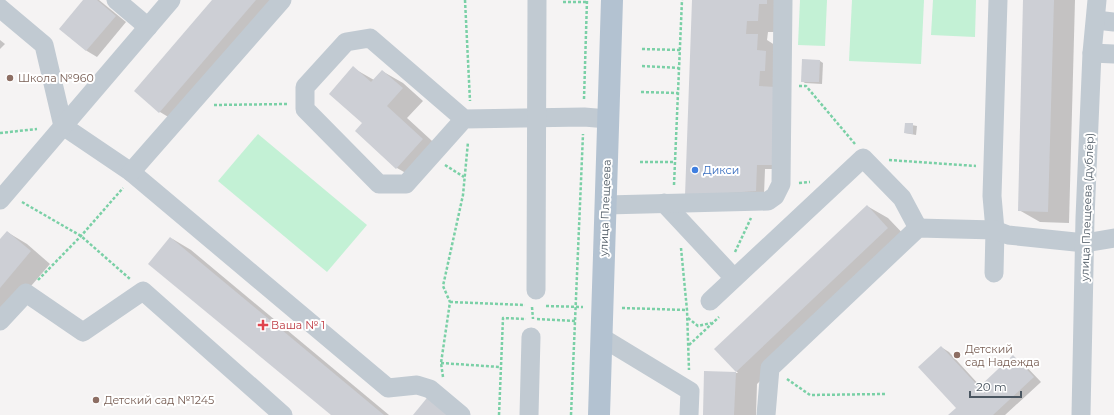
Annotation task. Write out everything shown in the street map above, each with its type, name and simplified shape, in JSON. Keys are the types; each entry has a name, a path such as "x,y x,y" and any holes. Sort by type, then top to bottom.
{"main road":[{"name":"улица Плещеева","path":"599,415 612,0"}],"street":[{"path":"116,0 148,27"},
{"path":"3,196 171,0"},
{"path":"131,172 282,0"},
{"path":"534,297 537,0"},
{"path":"606,205 672,208 760,202 768,201 775,196 781,184 783,0"},
{"path":"994,273 995,230 992,196 998,0"},
{"name":"улица Плещеева (дублёр)","path":"1081,415 1085,243 1092,53 1105,21 1097,0"},
{"path":"0,8 44,45 63,126 131,172 388,388 417,385 430,389 461,415"},
{"path":"467,118 406,184 379,184 305,109 305,87 346,42 370,38 467,118 584,117 608,119"},
{"path":"1092,53 1114,54"},
{"path":"710,301 730,274 863,158 902,198 918,228"},
{"path":"672,208 730,274"},
{"path":"766,415 770,368 918,228 995,230 1008,235 1085,243 1114,238"},
{"path":"0,321 26,293 82,332 143,291 282,415"},
{"path":"529,415 532,328"},
{"path":"601,337 690,391 689,415"}],"path":[{"path":"445,401 442,363 450,302 443,286 463,195 467,118 465,0"},
{"path":"682,0 672,208 687,310 690,391"},
{"path":"563,2 587,1 584,117 571,415"},
{"path":"642,49 680,50"},
{"path":"642,66 679,68"},
{"path":"782,85 806,86 851,137 863,158"},
{"path":"641,92 678,93"},
{"path":"190,105 305,104"},
{"path":"0,133 63,126"},
{"path":"882,159 993,167"},
{"path":"640,162 674,162"},
{"path":"26,293 82,236 125,185 131,172"},
{"path":"3,196 82,236 143,291"},
{"path":"730,274 760,202"},
{"path":"450,302 534,297 576,307 687,310"},
{"path":"532,328 534,297"},
{"path":"499,415 503,318"},
{"path":"687,318 698,326 714,322"},
{"path":"442,363 500,367"},
{"path":"770,368 810,395 885,394"}],"green space":[{"path":"800,0 827,0 825,46 798,45"},
{"path":"852,0 924,0 921,64 849,61"},
{"path":"933,0 976,0 975,37 931,35"},
{"path":"258,134 367,225 327,272 218,181"}],"building":[{"path":"83,0 97,0 116,16 86,51 59,29"},
{"path":"212,0 256,0 159,113 134,91"},
{"path":"692,0 767,0 767,4 759,4 758,21 747,21 746,34 758,34 757,50 766,51 765,71 760,71 759,86 776,87 774,165 757,165 756,191 685,196"},
{"path":"1023,0 1054,0 1048,212 1018,211"},
{"path":"802,59 820,60 819,82 801,82"},
{"path":"353,66 371,82 382,70 403,88 387,106 423,139 396,169 355,131 362,123 329,94"},
{"path":"905,123 913,123 913,134 904,133"},
{"path":"867,205 888,228 736,372 714,349"},
{"path":"7,231 31,251 0,288 0,239"},
{"path":"170,237 384,415 331,415 148,264"},
{"path":"941,346 979,387 1013,355 1034,377 993,415 948,415 956,408 918,367"},
{"path":"704,371 736,372 734,415 703,415"},
{"path":"431,393 457,415 413,415"}],"place":[{"name":"Школа №960","path":"10,78"},
{"name":"Дикси","path":"695,170"},
{"name":"Ваша № 1","path":"263,325"},
{"name":"Детский сад Надежда","path":"957,355"},
{"name":"Детский сад №1245","path":"96,400"}]}
